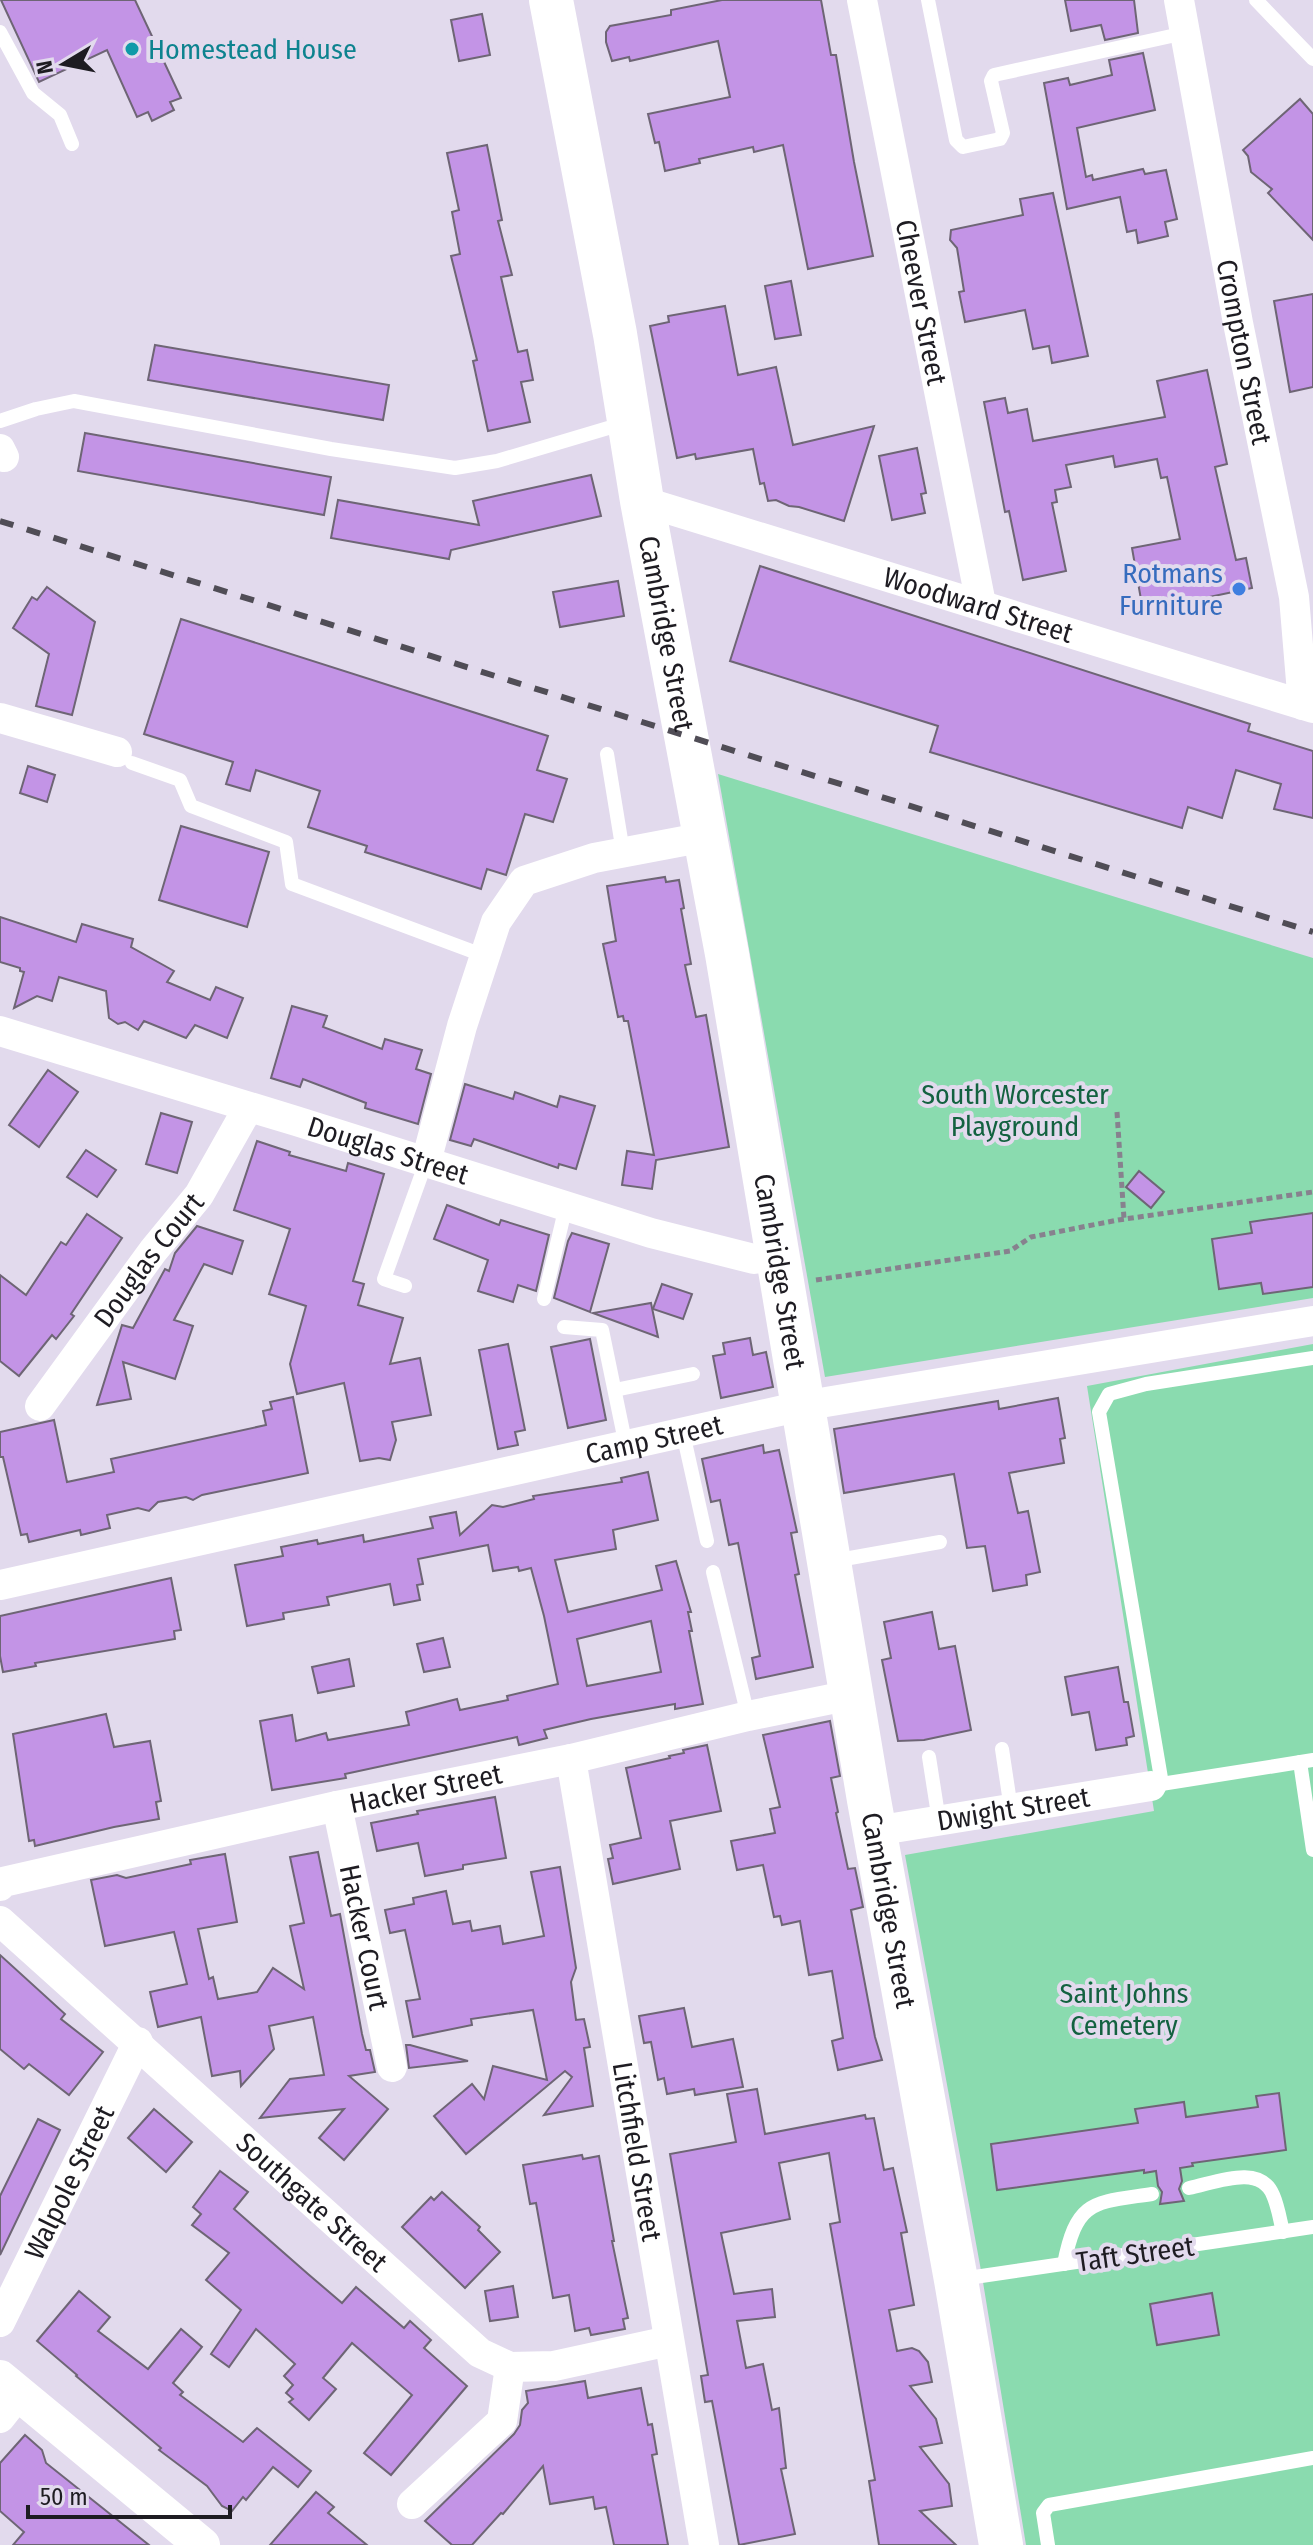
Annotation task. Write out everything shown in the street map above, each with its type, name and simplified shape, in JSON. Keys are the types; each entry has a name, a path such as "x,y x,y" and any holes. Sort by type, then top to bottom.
{"main road":[{"name":"Cambridge Street","path":"551,0 615,334 642,501 692,770 789,1269 802,1406 1001,2545"}],"street":[{"name":"Cheever Street","path":"862,0 981,604"},
{"name":"Crompton Street","path":"1179,0 1238,323 1306,651 1308,706"},
{"name":"Woodward Street","path":"642,501 1308,706"},
{"path":"0,718 125,758"},
{"path":"426,1162 462,1026 496,922 524,881 594,858 705,837"},
{"name":"Douglas Street","path":"0,1031 566,1206 789,1269"},
{"name":"Douglas Court","path":"40,1406 153,1251 199,1195 248,1108"},
{"name":"Camp Street","path":"0,1585 802,1406 1313,1321"},
{"name":"Hacker Street","path":"0,1886 3,1882 337,1806 571,1759 748,1716 851,1695"},
{"name":"Litchfield Street","path":"571,1759 704,2545"},
{"name":"Dwight Street","path":"875,1831 1156,1785"},
{"name":"Hacker Court","path":"337,1806 392,2067"},
{"name":"Southgate Street","path":"0,1921 480,2353 510,2367 554,2366 669,2341"},
{"name":"Walpole Street","path":"0,2322 138,2042"},
{"path":"412,2504 502,2421 510,2367"},
{"path":"6,2397 202,2545"}],"lane":[{"path":"928,0 956,140 963,147 1000,139 1003,133 991,81 994,75 1185,33"},
{"path":"1256,0 1313,59"},
{"path":"0,32 33,93 60,115 72,144"},
{"path":"0,421 74,401 331,449 455,468 497,461 630,422"},
{"path":"607,754 623,852"},
{"path":"125,758 180,780 191,806 286,842 292,884 485,956"},
{"path":"405,1286 384,1279 426,1162"},
{"path":"544,1299 566,1206"},
{"path":"564,1327 602,1330 626,1446"},
{"path":"1313,1358 1146,1384 1109,1394 1099,1412 1156,1785 1307,1761 1313,1850"},
{"path":"615,1390 693,1374"},
{"path":"683,1433 707,1541"},
{"path":"829,1562 940,1542"},
{"path":"713,1572 748,1716"},
{"path":"1002,1749 1011,1809"},
{"path":"929,1757 939,1821"},
{"path":"1189,2188 1254,2176 1265,2181 1273,2195 1283,2232"},
{"path":"1064,2264 1069,2238 1078,2219 1089,2207 1101,2202 1152,2194"},
{"name":"Taft Street","path":"956,2280 1313,2227"},
{"path":"1048,2545 1043,2513 1049,2505 1313,2458"}],"path":[{"path":"1117,1112 1124,1219"},
{"path":"789,1269 1010,1251 1031,1237 1124,1219 1313,1192"}],"green space":[{"name":"South Worcester Playground","path":"718,774 1313,958 1313,1298 825,1377"},
{"name":"Saint Johns Cemetery","path":"1313,1344 1313,2545 1026,2545 982,2276 905,1855 1154,1811 1087,1386"}],"building":[{"path":"1,0 135,0 181,98 170,102 174,110 152,121 148,112 137,117 107,50 39,82"},
{"path":"722,0 821,0 831,55 836,55 873,256 808,269 783,145 754,152 753,147 699,159 700,163 665,171 659,142 655,143 648,114 730,97 718,41 630,61 629,57 612,61 606,32 610,26 671,15 671,10"},
{"path":"1065,0 1134,0 1138,33 1105,40 1101,25 1071,31"},
{"path":"482,14 490,55 459,61 451,20"},
{"path":"1143,53 1155,110 1077,128 1086,177 1092,175 1093,180 1143,169 1145,174 1166,170 1177,219 1165,222 1168,236 1138,243 1136,230 1127,232 1120,197 1067,209 1044,83 1068,78 1070,85 1112,75 1109,60"},
{"path":"1300,99 1313,114 1313,240 1268,193 1272,189 1251,172 1248,156 1243,150"},
{"path":"487,145 502,220 498,221 512,275 501,277 518,352 527,350 533,380 521,382 530,422 488,431 473,361 477,360 451,256 460,254 452,212 459,210 447,153"},
{"path":"1053,193 1088,356 1052,363 1049,346 1033,349 1025,310 965,322 959,292 964,291 957,248 950,240 951,230 1023,215 1020,199"},
{"path":"791,281 801,335 775,339 765,286"},
{"path":"1313,294 1313,387 1290,392 1274,301"},
{"path":"725,306 738,375 776,367 793,445 874,426 844,521 776,500 768,501 764,483 760,484 753,449 696,459 695,454 677,458 650,326 669,322 668,316"},
{"path":"155,345 389,385 383,420 148,380"},
{"path":"1207,370 1227,464 1215,467 1236,560 1246,558 1252,588 1143,611 1132,548 1180,539 1167,477 1161,478 1157,459 1115,467 1113,456 1066,465 1071,487 1055,490 1057,502 1052,503 1066,571 1023,580 1009,511 1005,512 984,402 1005,398 1008,413 1027,409 1033,441 1165,417 1157,381"},
{"path":"85,433 331,477 324,515 78,471"},
{"path":"917,448 926,493 921,494 925,513 892,520 879,456"},
{"path":"591,475 601,516 451,550 449,559 331,538 338,500 479,525 473,501"},
{"path":"760,566 1250,724 1248,731 1313,751 1313,818 1274,809 1281,784 1236,770 1222,818 1188,807 1182,828 930,752 938,726 730,661"},
{"path":"618,581 624,616 560,627 553,592"},
{"path":"47,587 95,622 72,715 36,706 49,654 13,628 32,597 37,600"},
{"path":"181,619 548,736 537,770 567,779 553,822 525,814 506,875 487,869 481,889 365,852 367,846 308,827 320,791 256,770 250,791 226,784 233,762 144,734"},
{"path":"28,766 55,775 47,802 20,793"},
{"path":"181,826 269,852 247,927 159,900"},
{"path":"665,877 666,882 679,880 691,964 685,965 696,1017 706,1015 729,1147 656,1160 652,1189 622,1185 627,1151 654,1155 628,1021 624,1021 623,1016 618,1017 603,944 616,941 607,886"},
{"path":"0,917 76,942 82,924 133,939 131,947 174,971 167,982 210,1000 216,987 243,998 227,1038 195,1025 186,1038 144,1021 138,1030 125,1022 118,1024 109,1018 106,991 59,977 52,1001 37,996 14,1008 24,972 0,962"},
{"path":"292,1006 327,1016 323,1027 382,1049 385,1039 422,1050 416,1069 431,1074 418,1124 365,1108 366,1103 303,1079 300,1087 271,1078"},
{"path":"48,1070 78,1092 39,1147 9,1125"},
{"path":"465,1084 513,1099 515,1092 557,1107 560,1096 595,1106 576,1169 559,1164 558,1168 474,1139 471,1146 450,1140"},
{"path":"161,1113 192,1122 177,1173 146,1164"},
{"path":"257,1141 290,1152 289,1155 346,1171 348,1163 384,1174 353,1281 364,1284 358,1305 403,1318 390,1364 420,1358 431,1415 392,1422 396,1440 390,1460 360,1461 344,1383 297,1394 290,1364 306,1306 269,1294 290,1229 234,1210"},
{"path":"86,1150 116,1170 97,1197 67,1177"},
{"path":"1139,1171 1164,1192 1151,1208 1126,1187"},
{"path":"447,1205 499,1225 501,1220 549,1235 536,1291 518,1285 513,1302 478,1291 488,1260 434,1239"},
{"path":"1313,1213 1313,1287 1263,1294 1261,1283 1219,1289 1212,1239 1252,1233 1250,1222"},
{"path":"87,1214 122,1238 71,1314 74,1316 56,1339 52,1335 19,1376 0,1361 0,1275 26,1295 61,1242 66,1245"},
{"path":"197,1226 243,1241 232,1274 204,1264 174,1320 193,1326 175,1379 123,1362 131,1399 97,1405 122,1325 133,1328 165,1269 169,1271 175,1253"},
{"path":"572,1233 609,1244 590,1312 554,1298"},
{"path":"662,1284 692,1294 683,1319 653,1309"},
{"path":"651,1303 658,1337 593,1313"},
{"path":"750,1338 753,1355 766,1352 773,1387 721,1398 713,1356 725,1354 723,1343"},
{"path":"590,1339 606,1420 568,1428 551,1347"},
{"path":"508,1344 525,1430 515,1432 518,1445 498,1449 479,1350"},
{"path":"293,1397 308,1473 202,1495 193,1500 186,1497 158,1502 149,1511 138,1508 107,1515 110,1528 81,1535 80,1530 29,1542 27,1534 21,1535 3,1457 0,1457 0,1432 54,1420 67,1482 114,1472 111,1459 266,1425 263,1411 272,1409 270,1402"},
{"path":"1058,1398 1065,1438 1060,1439 1064,1463 1009,1473 1018,1513 1028,1511 1040,1572 1026,1575 1027,1585 993,1591 985,1546 967,1548 954,1474 844,1493 834,1429 998,1401 999,1409"},
{"path":"763,1445 764,1453 779,1450 797,1532 791,1533 799,1574 795,1575 813,1667 756,1679 752,1658 760,1656 738,1543 729,1545 720,1500 711,1502 702,1459"},
{"path":"648,1472 658,1520 613,1530 616,1549 555,1560 568,1612 662,1590 656,1566 676,1561 691,1612 688,1612 692,1631 689,1631 703,1704 675,1709 675,1704 591,1719 544,1730 547,1738 519,1745 517,1737 345,1774 346,1778 272,1790 260,1721 292,1715 296,1741 326,1733 328,1740 409,1725 406,1712 457,1699 460,1710 508,1700 507,1696 558,1684 531,1568 493,1571 488,1545 418,1559 423,1584 417,1585 420,1600 394,1605 390,1584 327,1597 329,1605 283,1613 284,1619 247,1626 235,1565 283,1556 281,1547 317,1540 318,1544 363,1535 364,1542 433,1528 430,1517 456,1512 460,1535 492,1505 503,1507 534,1499 533,1496 622,1482 621,1478","holes":["651,1621 661,1672 587,1686 577,1639"]},
{"path":"171,1578 181,1630 174,1631 175,1639 35,1663 36,1666 3,1672 0,1616"},
{"path":"932,1612 939,1649 955,1646 971,1730 924,1740 898,1741 882,1660 891,1658 884,1622"},
{"path":"443,1638 450,1667 424,1672 417,1644"},
{"path":"349,1659 354,1686 318,1693 312,1667"},
{"path":"1118,1667 1134,1736 1126,1738 1127,1745 1096,1750 1089,1712 1072,1715 1065,1677"},
{"path":"106,1714 114,1747 150,1741 161,1801 156,1802 159,1819 35,1846 34,1840 29,1841 13,1734"},
{"path":"830,1721 840,1776 831,1778 836,1813 848,1869 855,1868 863,1907 851,1910 882,2060 838,2070 832,2041 843,2038 832,1971 809,1975 800,1921 782,1925 780,1916 774,1917 763,1865 737,1870 731,1841 775,1833 770,1809 780,1807 763,1735"},
{"path":"707,1745 721,1811 670,1821 680,1869 613,1884 608,1859 613,1858 610,1845 641,1838 626,1768"},
{"path":"495,1797 506,1858 463,1865 463,1869 425,1876 418,1843 377,1851 371,1823"},
{"path":"318,1852 331,1916 340,1914 362,2034 375,2072 349,2076 388,2109 344,2160 319,2138 344,2109 260,2118 290,2079 324,2075 313,2017 269,2026 274,2049 241,2086 240,2071 212,2076 201,2017 158,2027 150,1992 187,1984 174,1932 105,1946 91,1880 117,1875 126,1878 191,1864 190,1860 225,1854 237,1922 198,1929 209,1979 213,1977 218,1999 257,1992 273,1968 304,1989 290,1926 304,1923 290,1857"},
{"path":"560,1867 576,1968 571,1982 576,2020 584,2019 590,2047 584,2048 593,2106 544,2115 572,2077 565,2071 466,2154 434,2116 472,2084 484,2099 493,2066 547,2080 533,2010 471,2019 472,2025 413,2037 406,2001 420,1999 405,1930 390,1933 385,1910 414,1904 413,1898 446,1891 453,1924 470,1921 472,1931 500,1926 503,1944 544,1936 531,1872"},
{"path":"0,1955 65,2014 61,2019 103,2052 69,2095 29,2064 24,2069 0,2049"},
{"path":"684,2008 692,2047 733,2039 743,2087 695,2095 694,2089 667,2094 664,2078 658,2080 651,2042 644,2043 639,2016"},
{"path":"406,2045 410,2045 468,2061 409,2068"},
{"path":"757,2089 765,2134 865,2115 866,2119 874,2118 884,2170 893,2168 907,2232 901,2233 914,2305 889,2310 897,2351 912,2348 928,2362 932,2382 910,2386 936,2419 942,2443 920,2447 949,2484 952,2506 920,2511 956,2545 879,2545 869,2481 875,2480 830,2224 840,2222 829,2153 779,2163 790,2219 721,2233 734,2294 772,2289 775,2317 737,2321 746,2368 763,2364 772,2410 779,2408 786,2468 781,2469 795,2534 739,2545 712,2401 705,2402 701,2376 708,2375 670,2154 736,2142 727,2094"},
{"path":"1279,2093 1286,2150 1192,2163 1193,2166 1180,2168 1182,2181 1179,2189 1184,2201 1160,2204 1162,2192 1156,2171 1144,2173 1144,2170 997,2190 991,2144 1138,2123 1135,2109 1184,2102 1186,2117 1258,2107 1256,2096"},
{"path":"154,2109 192,2142 166,2172 128,2138"},
{"path":"38,2119 60,2130 0,2255 0,2196"},
{"path":"582,2155 583,2159 599,2156 628,2318 623,2319 625,2329 591,2335 589,2328 575,2331 569,2295 553,2298 536,2203 530,2204 523,2165"},
{"path":"220,2171 248,2192 234,2209 308,2274 342,2303 356,2287 404,2328 410,2321 431,2340 424,2348 467,2386 391,2475 364,2453 412,2395 352,2343 323,2378 336,2389 309,2420 289,2402 293,2399 286,2393 293,2385 284,2376 295,2364 256,2329 229,2367 211,2354 241,2310 206,2280 229,2253 192,2225 201,2214 193,2207"},
{"path":"442,2192 480,2227 478,2230 500,2252 465,2288 402,2227 431,2197 434,2200"},
{"path":"513,2286 518,2317 490,2321 485,2291"},
{"path":"79,2291 110,2317 98,2331 148,2369 181,2329 202,2347 173,2383 183,2392 180,2395 243,2442 257,2428 311,2471 298,2487 273,2467 246,2500 243,2497 232,2511 222,2506 207,2486 159,2450 161,2448 76,2376 37,2341"},
{"path":"1212,2293 1219,2335 1157,2345 1150,2304"},
{"path":"585,2381 588,2398 641,2388 648,2425 652,2424 657,2454 652,2455 668,2545 614,2545 606,2507 595,2509 593,2497 550,2504 543,2466 472,2545 452,2545 425,2521 514,2434 520,2425 522,2410 528,2403 526,2391"},
{"path":"25,2435 42,2450 46,2463 149,2545 13,2545 24,2532 0,2511 0,2463"},
{"path":"316,2492 334,2507 328,2513 367,2545 270,2545"}],"railway":[{"path":"0,521 1313,932"}],"place":[{"name":"Homestead House","path":"132,49"},
{"name":"Rotmans Furniture","path":"1239,589"}]}
